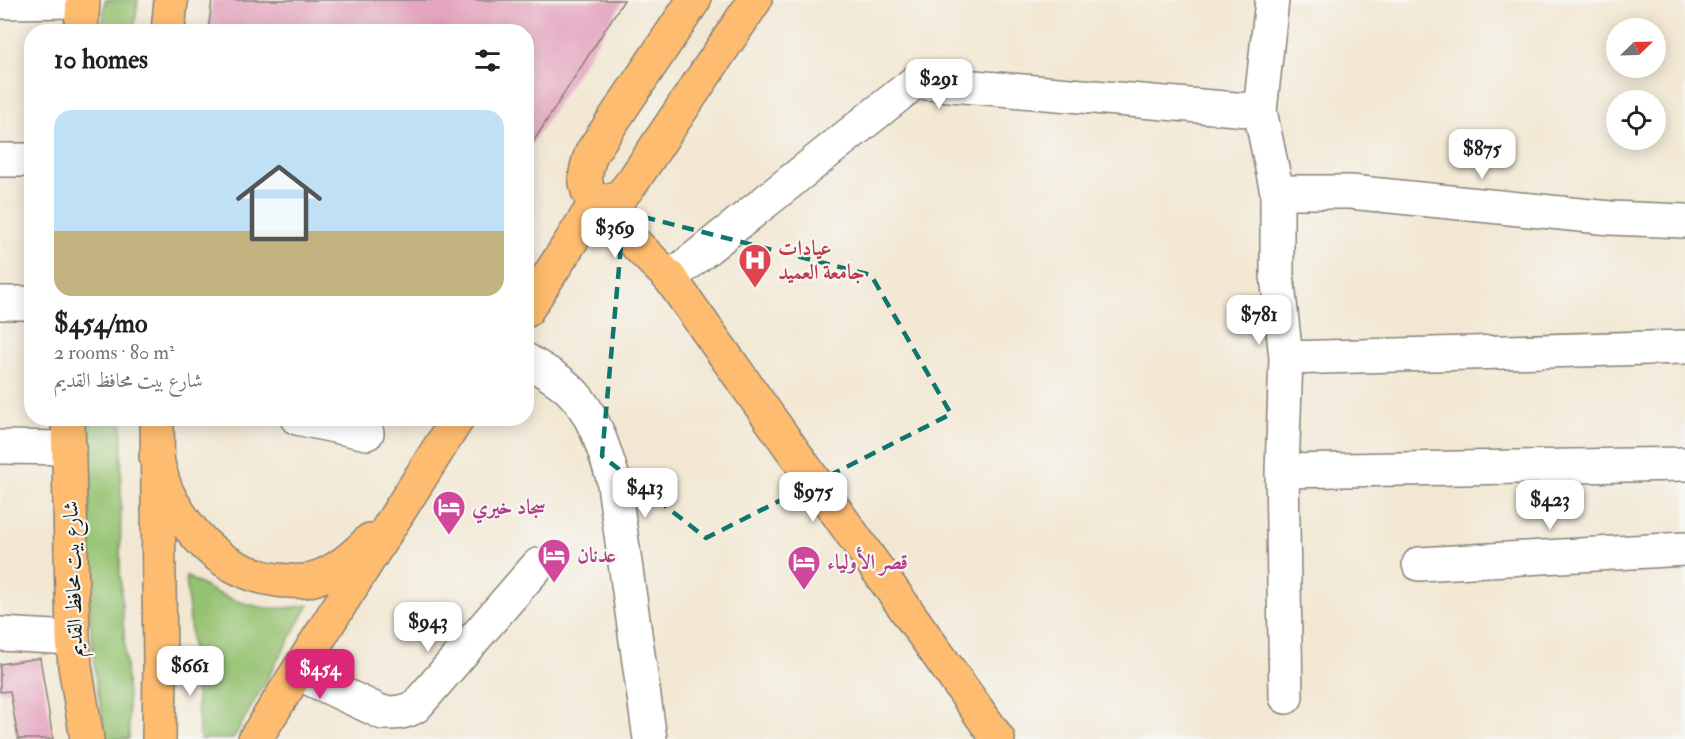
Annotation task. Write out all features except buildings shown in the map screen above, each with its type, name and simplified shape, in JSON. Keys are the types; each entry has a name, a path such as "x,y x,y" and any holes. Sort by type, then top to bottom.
{"main road":[{"path":"169,24 171,0"},
{"path":"694,0 592,152 586,166 585,180 588,194 595,204 670,278 998,739"},
{"path":"534,299 595,204 620,197 633,181 755,0"},
{"path":"157,426 159,739"},
{"path":"255,739 453,426"},
{"name":"شارع بيت محافظ القديم","path":"69,433 73,638 75,666 87,739"},
{"path":"156,456 169,495 206,546 225,562 263,578 305,581 326,574 346,563 404,503"},
{"path":"279,739 316,643"},
{"path":"160,664 165,703 175,739"}],"street":[{"path":"1272,0 1260,111 1277,192 1277,275 1286,358 1282,471 1286,697"},
{"path":"0,2 82,11"},
{"path":"670,278 915,82 1260,111"},
{"path":"0,160 24,160"},
{"path":"1277,192 1350,192 1611,218 1685,221"},
{"path":"0,303 24,303"},
{"path":"1286,358 1685,347"},
{"path":"534,365 573,393 598,434 610,466 650,739"},
{"path":"335,426 368,433"},
{"path":"0,447 69,433"},
{"path":"1282,471 1685,464"},
{"path":"1419,564 1685,549"},
{"path":"302,675 382,713 408,711 416,706 538,565"},
{"path":"0,634 73,638"}],"highlighted area":[{"path":"624,212 871,275 951,414 706,538 602,456"}],"green space":[{"path":"105,0 138,0 135,24 103,24"},
{"path":"90,426 122,426 120,571 129,739 105,739 96,683 90,620"},
{"path":"186,576 221,595 246,604 272,608 309,605 233,739 200,739"}],"place":[{"name":"عيادات جامعة العميد","path":"755,289"},
{"name":"سجاد خيري","path":"449,536"},
{"name":"عدنان","path":"554,584"},
{"name":"قصر الأولياء","path":"804,591"}]}
